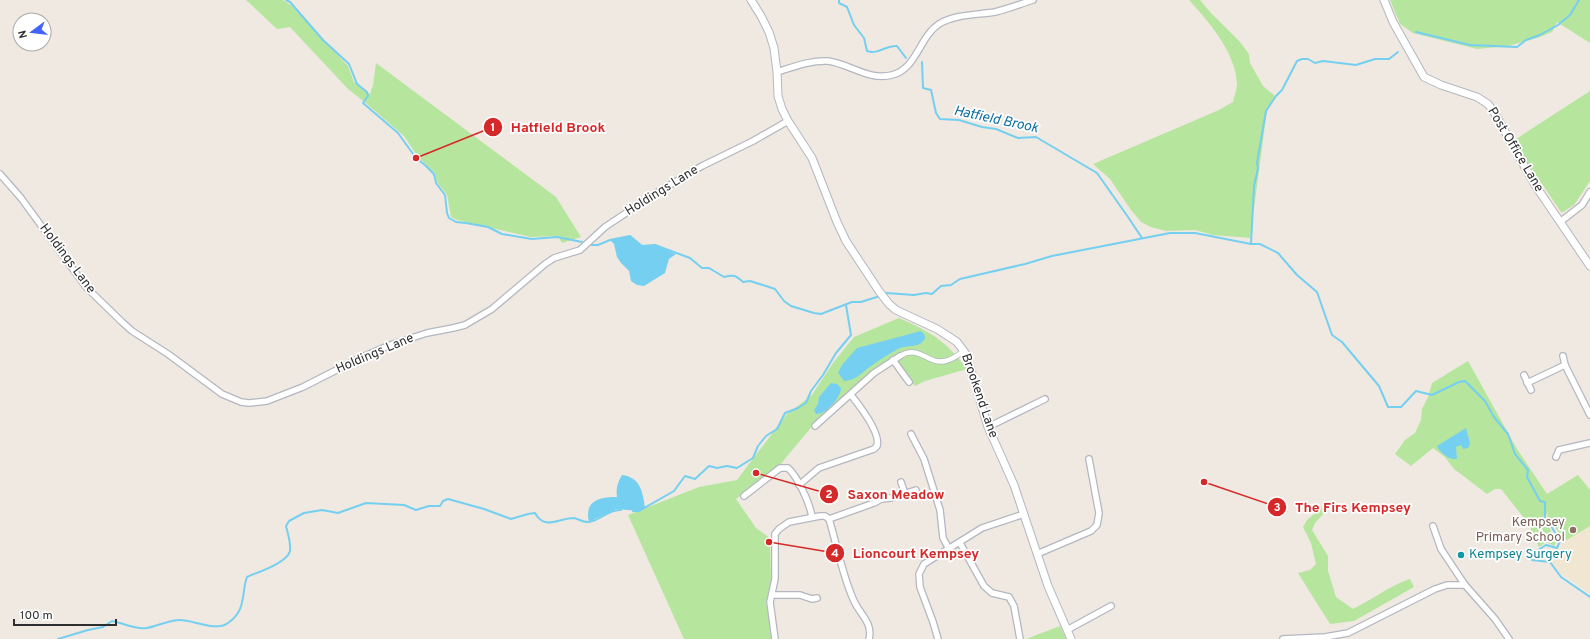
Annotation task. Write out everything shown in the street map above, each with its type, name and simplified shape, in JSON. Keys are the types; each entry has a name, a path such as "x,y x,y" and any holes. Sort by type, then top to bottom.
{"street":[{"name":"Brookend Lane","path":"751,0 769,32 774,48 778,96 788,121 812,158 846,241 878,291 889,304 896,310 937,329 957,342 964,351 988,426 1014,485 1048,586 1071,639"},
{"path":"777,72 826,61 834,62 877,77 894,75 906,67 932,30 942,22 954,18 1004,10 1033,0"},
{"name":"Post Office Lane","path":"1384,0 1393,22 1424,77 1436,83 1477,96 1488,104 1535,185 1590,266"},
{"name":"Holdings Lane","path":"0,174 21,198 86,287 132,331 168,354 222,394 241,402 256,403 267,401 303,387 358,359 390,345 427,333 453,328 476,319 492,309 545,264 554,258 580,250 606,227 653,195 702,166 788,121"},
{"path":"1560,222 1582,205 1590,192"},
{"path":"816,426 874,373 900,356 908,352 916,352 923,354 936,362 943,362 951,360 964,351"},
{"path":"1563,356 1565,365 1590,415"},
{"path":"893,360 909,382"},
{"path":"1528,383 1565,365"},
{"path":"1524,375 1531,390"},
{"path":"799,485 819,468 874,449 877,446 877,436 862,408 851,394"},
{"path":"988,426 1046,399"},
{"path":"911,434 924,459 940,510 944,538 949,549"},
{"path":"1556,457 1559,450 1590,442"},
{"path":"1037,554 1091,531 1097,525 1099,513 1089,459"},
{"path":"744,496 782,467 788,468 791,470 810,507 812,517"},
{"path":"901,482 905,494"},
{"path":"829,519 874,503 881,499 891,498 916,490"},
{"path":"938,639 920,587 919,574 924,564 982,528 1024,514"},
{"path":"775,639 770,602 775,579 775,534 784,524 812,517 825,516 829,519 850,591 859,610 869,625 871,631 869,639"},
{"path":"1433,526 1441,549 1465,584 1495,619 1509,639"},
{"path":"960,543 984,586 992,593 1009,597 1014,606 1020,639"},
{"path":"1283,639 1325,637 1348,633 1435,589 1447,585 1465,584"},
{"path":"772,595 800,595 812,599 817,598"},
{"path":"1067,630 1111,606"}],"shaded area":[{"name":"Kempsey Primary School","path":"1578,475 1590,490 1590,594 1571,579 1561,574 1549,559 1534,558 1533,555 1548,548 1557,551 1561,547 1561,537 1553,524 1547,521 1548,507"}],"green space":[{"path":"246,0 283,0 292,6 348,66 354,82 370,94 373,85 376,63 556,197 581,237 562,243 558,236 531,237 457,220 451,217 447,195 437,182 435,173 418,157 404,136 348,89 290,27 277,29"},
{"path":"1189,0 1200,0 1240,42 1249,54 1250,63 1263,86 1275,96 1267,110 1250,238 1213,235 1195,230 1166,231 1151,227 1141,222 1110,179 1093,164 1219,110 1233,102 1237,84 1232,61 1213,28"},
{"path":"1390,0 1590,0 1590,43 1557,22 1552,32 1537,38 1508,46 1477,49 1413,33 1400,24"},
{"path":"1590,91 1590,181 1574,205 1561,212 1513,141"},
{"path":"899,318 929,333 945,344 967,369 925,381 915,386 894,358 872,372 840,399 814,424 779,466 736,499 756,528 770,538 771,580 766,603 772,639 684,639 628,515 699,487 737,480 787,414 812,395 833,363 854,337"},
{"path":"1468,361 1517,449 1547,494 1578,475 1590,490 1590,526 1565,541 1553,524 1547,521 1548,510 1543,525 1549,527 1556,542 1554,546 1546,542 1539,547 1528,523 1501,489 1495,489 1487,494 1454,469 1445,457 1433,448 1411,466 1395,454 1405,440 1415,433 1421,420 1422,409 1428,397 1432,383"},
{"path":"1327,503 1333,503 1315,523 1312,530 1328,556 1328,571 1336,597 1353,609 1388,589 1410,579 1414,587 1354,621 1330,624 1298,573 1310,570 1316,564 1311,543 1303,527 1307,520"},
{"path":"1060,626 1066,639 1026,639"}],"water":[{"path":"630,236 642,246 655,245 676,254 669,259 665,273 644,286 637,285 631,281 629,271 617,257 614,244 610,240"},
{"path":"921,331 925,338 920,344 898,349 852,380 844,381 838,373 842,365 857,348"},
{"path":"831,383 837,384 841,388 840,392 836,400 828,409 820,414 816,414 814,410 818,404 819,397"},
{"path":"1466,428 1470,443 1468,448 1463,449 1461,445 1456,447 1457,459 1448,457 1438,449 1437,446"},
{"path":"622,475 633,479 640,486 645,508 639,511 616,509 589,522 589,509 594,502 599,499 617,497 617,486"}],"waterway":[{"name":"Hatfield Brook","path":"286,0 290,2 323,40 349,64 357,84 367,92 368,96 363,103 398,133 416,158 434,174 436,183 445,195 449,218 456,222 488,227 502,234 532,239 557,237 582,242"},
{"name":"Hatfield Brook","path":"839,0 839,3 847,7 854,25 864,38 867,51 875,52 897,46 906,58"},
{"path":"1416,32 1470,45 1517,47 1526,40 1540,35 1558,25 1570,15 1579,0"},
{"path":"1251,244 1254,186 1266,111 1282,90 1297,61 1308,59 1315,63 1323,61 1356,65 1375,59 1389,59 1398,52"},
{"name":"Hatfield Brook","path":"922,62 923,88 931,90 936,113 940,119 959,120 982,127 996,129 1018,138 1036,137 1097,173 1142,238"},
{"name":"Hatfield Brook","path":"886,293 914,295 926,293 932,294 941,286 951,285 960,279 1025,264 1052,256 1170,233 1195,233 1251,244 1260,244 1278,253 1297,275 1317,292 1332,335 1342,342 1379,386 1388,407 1401,407 1416,391 1432,395 1459,382 1465,381 1485,401 1494,417 1508,434 1515,454 1528,470 1527,477 1540,501 1545,502 1545,523 1551,526 1560,541 1557,548 1546,545 1530,555 1532,560 1550,562 1561,577 1590,597"},
{"name":"Hatfield Brook","path":"592,245 598,245 610,240 630,236 642,246 655,245 690,258 702,268 709,268 724,277 735,276 743,282 750,281 775,289 784,301 791,306 814,313 821,314 852,302 861,302 880,296"},
{"path":"633,511 639,511 674,491 685,476 695,479 709,466 717,468 727,466 737,468 753,458 758,446 766,436 777,429 785,413 806,403 811,391 823,375 836,353 851,335 846,305"},
{"path":"58,639 103,627 112,621 143,628 180,620 211,626 218,626 228,623 234,618 241,607 247,577 272,567 288,555 290,545 286,526 289,521 304,513 322,510 338,513 366,503 404,505 416,510 429,506 440,506 443,501 448,499 484,509 511,519 535,513 543,521 548,522 574,518 589,522 597,520 612,511 621,510"}],"place":[{"name":"Hatfield Brook","path":"416,158"},
{"name":"Saxon Meadow","path":"756,473"},
{"name":"The Firs Kempsey","path":"1204,482"},
{"name":"Kempsey Primary School","path":"1573,530"},
{"name":"Lioncourt Kempsey","path":"769,542"},
{"name":"Kempsey Surgery","path":"1461,555"}]}
